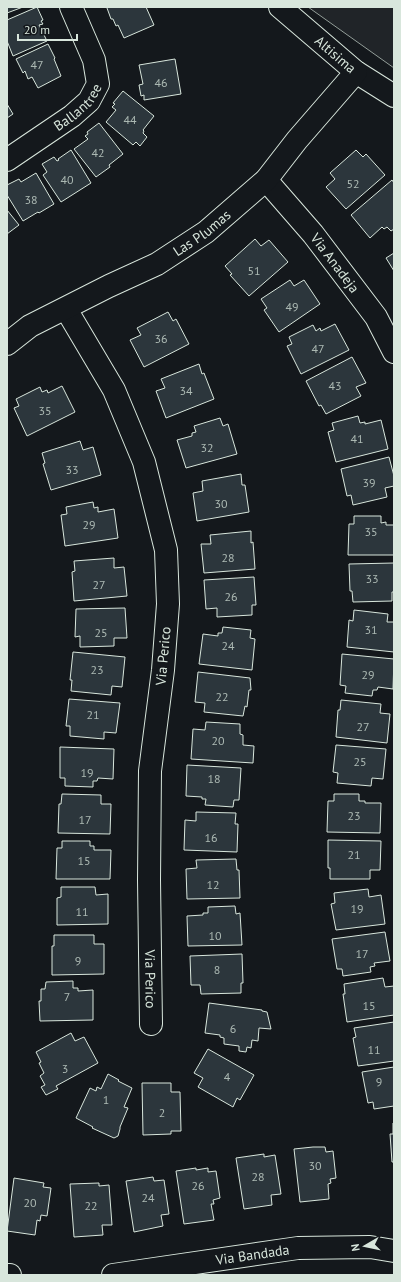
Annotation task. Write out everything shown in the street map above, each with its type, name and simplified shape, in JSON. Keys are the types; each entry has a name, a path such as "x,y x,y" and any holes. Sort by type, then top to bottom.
{"street":[{"name":"Ballantree","path":"7,160 72,116 89,101 98,84 94,60 71,7"},
{"name":"Altisima","path":"280,7 356,72 394,96"},
{"name":"Las Plumas","path":"7,344 30,326 109,286 157,264 206,232 266,180 356,72"},
{"name":"Via Anadeja","path":"266,180 313,234 376,317 394,352"},
{"name":"Via Perico","path":"66,309 114,390 144,462 166,550 168,604 150,772 149,880 151,1024"},
{"name":"Via Bandada","path":"113,1275 298,1248 370,1247 394,1250"}],"shaded area":[{"path":"308,7 394,7 394,68"}],"building":[{"path":"7,7 23,7 7,13"},
{"path":"37,7 43,20 41,21 43,24 39,25 47,41 13,56 7,41 7,20"},
{"path":"146,7 154,25 124,38 118,25 116,26 113,19 111,19 107,8"},
{"path":"48,44 55,58 54,59 61,76 38,88 32,77 28,79 25,71 23,73 16,59"},
{"path":"175,59 181,94 144,100 144,95 141,96 139,85 143,84 139,65"},
{"path":"123,91 154,116 143,130 143,133 147,137 140,146 136,142 133,145 106,122 116,110 112,107 115,104 113,103"},
{"path":"7,104 13,114 7,118"},
{"path":"99,123 123,154 109,165 110,167 96,177 74,149 88,139 85,136 88,134 87,132"},
{"path":"71,150 91,183 61,202 43,175 47,172 42,164 54,157 57,161"},
{"path":"356,150 363,157 366,154 385,175 346,209 326,187 335,179 330,173"},
{"path":"36,173 54,204 23,221 7,195 7,185 19,179 21,182"},
{"path":"392,180 394,183 394,229 391,231 387,227 384,229 382,227 370,238 351,215"},
{"path":"7,210 19,225 7,234"},
{"path":"255,239 261,246 269,240 288,262 249,296 230,275 232,274 225,266"},
{"path":"394,253 394,271 386,258"},
{"path":"290,280 294,286 304,280 320,304 279,332 264,310 267,308 261,299"},
{"path":"168,312 173,321 176,319 189,344 144,367 130,340 141,335 137,328"},
{"path":"335,324 349,350 301,374 287,346 292,344 289,337 313,325 316,331 320,328 321,331"},
{"path":"352,357 366,383 356,387 361,396 326,414 321,405 319,406 306,381"},
{"path":"199,364 214,399 166,418 156,391 165,388 161,379"},
{"path":"62,386 75,412 27,436 14,408 19,406 16,399 40,387 42,392 47,390 48,393"},
{"path":"358,416 360,423 365,422 365,424 381,420 388,449 336,462 328,432 334,430 332,423"},
{"path":"220,418 223,426 228,424 237,454 186,468 177,440 192,436 192,433 196,432 194,426"},
{"path":"80,441 83,450 93,447 101,475 51,490 43,464 45,463 42,453"},
{"path":"389,457 394,476 394,486 385,488 387,497 353,505 351,495 347,496 341,469"},
{"path":"241,474 242,485 245,485 249,512 197,521 193,493 203,491 202,481"},
{"path":"93,502 94,508 98,507 98,512 114,509 118,538 65,546 61,515 67,514 66,507"},
{"path":"354,516 381,516 381,523 386,522 386,525 394,525 394,555 348,555 349,524 354,524"},
{"path":"251,531 251,543 253,542 255,569 204,573 201,544 211,544 210,535"},
{"path":"114,558 114,568 124,567 127,596 74,601 72,572 75,571 74,561"},
{"path":"394,563 394,592 392,592 392,601 353,602 352,591 350,591 349,564"},
{"path":"254,577 256,605 252,605 252,615 217,617 217,608 206,609 204,580"},
{"path":"125,608 127,638 114,638 114,646 80,647 80,636 75,637 76,609"},
{"path":"354,610 388,614 387,622 394,622 394,652 347,647 349,620 353,621"},
{"path":"223,627 251,630 250,638 255,639 252,670 199,664 203,634 218,636 218,633 222,633"},
{"path":"73,652 125,657 122,687 112,686 111,695 71,691 72,680 70,680"},
{"path":"342,654 394,659 393,689 378,687 377,690 373,690 372,696 345,693 346,686 340,685"},
{"path":"198,672 250,678 251,690 249,690 247,707 245,706 243,716 204,712 205,703 195,702"},
{"path":"69,699 120,703 116,733 104,732 104,739 70,736 70,726 66,726"},
{"path":"341,700 381,704 380,713 390,714 387,743 336,737 338,710 340,710"},
{"path":"206,722 240,724 240,734 243,735 243,745 254,746 253,763 191,759 193,729 205,730"},
{"path":"336,745 386,749 383,779 372,778 371,786 337,783 338,773 333,772"},
{"path":"60,747 114,749 113,779 98,778 97,781 93,781 93,787 65,786 65,778 60,778"},
{"path":"187,765 241,768 239,800 234,800 233,807 205,805 206,799 202,799 202,797 186,796"},
{"path":"62,794 101,795 101,804 111,804 110,834 58,833 59,804 61,804"},
{"path":"334,794 359,794 359,801 365,801 365,803 381,803 380,833 327,832 328,801 334,801"},
{"path":"196,812 236,813 235,824 238,824 237,852 184,850 185,820 196,821"},
{"path":"328,840 381,841 380,870 370,870 370,879 330,879 330,868 328,868"},
{"path":"62,841 90,841 90,846 94,846 94,850 111,850 110,879 56,879 57,848 62,848"},
{"path":"236,859 237,870 239,870 240,898 187,899 186,869 197,868 196,860"},
{"path":"61,887 95,887 96,895 108,894 108,924 57,925 57,898 61,897"},
{"path":"368,889 369,897 381,895 385,924 336,930 331,904 335,903 334,893"},
{"path":"235,906 236,914 240,913 242,945 188,946 187,916 203,915 203,913 208,913 208,907"},
{"path":"385,932 390,961 374,963 375,966 370,967 371,972 343,976 342,969 337,969 332,939"},
{"path":"54,935 94,935 94,944 104,944 104,974 52,975 52,946 54,946"},
{"path":"242,954 243,983 241,983 241,993 201,994 200,985 191,985 190,956"},
{"path":"383,978 385,987 394,986 394,1015 347,1022 343,994 345,994 344,984"},
{"path":"73,981 73,988 78,988 78,991 93,990 93,1020 40,1021 39,1001 41,1001 41,989 45,989 46,982"},
{"path":"209,1003 262,1010 267,1012 271,1029 259,1028 258,1041 252,1040 251,1048 247,1047 246,1052 239,1051 239,1046 224,1044 224,1038 220,1037 220,1035 205,1033"},
{"path":"394,1022 394,1061 358,1066 353,1038 356,1037 354,1028"},
{"path":"71,1033 75,1041 84,1037 98,1063 56,1086 58,1089 46,1095 41,1087 45,1085 40,1076 44,1073 36,1052"},
{"path":"208,1049 254,1075 240,1100 237,1098 233,1107 198,1087 203,1078 194,1073"},
{"path":"394,1067 394,1106 374,1109 373,1102 368,1103 362,1072"},
{"path":"108,1074 132,1088 124,1107 128,1108 118,1136 114,1138 92,1128 93,1127 76,1118 90,1088 96,1091 97,1087 101,1089"},
{"path":"142,1083 171,1083 171,1092 180,1092 181,1131 171,1131 171,1134 143,1135"},
{"path":"393,1123 394,1162 392,1162 390,1134 393,1134"},
{"path":"325,1147 326,1152 333,1151 336,1178 330,1179 331,1183 328,1184 329,1199 300,1202 294,1149"},
{"path":"264,1154 264,1157 275,1155 281,1194 271,1195 272,1205 244,1209 236,1158"},
{"path":"196,1168 196,1170 208,1168 208,1172 216,1171 220,1198 213,1200 214,1204 211,1204 214,1220 184,1224 176,1171"},
{"path":"153,1177 154,1181 164,1180 169,1214 161,1215 163,1226 134,1232 126,1181"},
{"path":"14,1178 44,1183 43,1187 51,1188 47,1216 41,1215 40,1221 37,1220 35,1235 7,1231"},
{"path":"99,1183 99,1186 109,1185 112,1225 102,1225 103,1235 74,1237 70,1184"}]}
